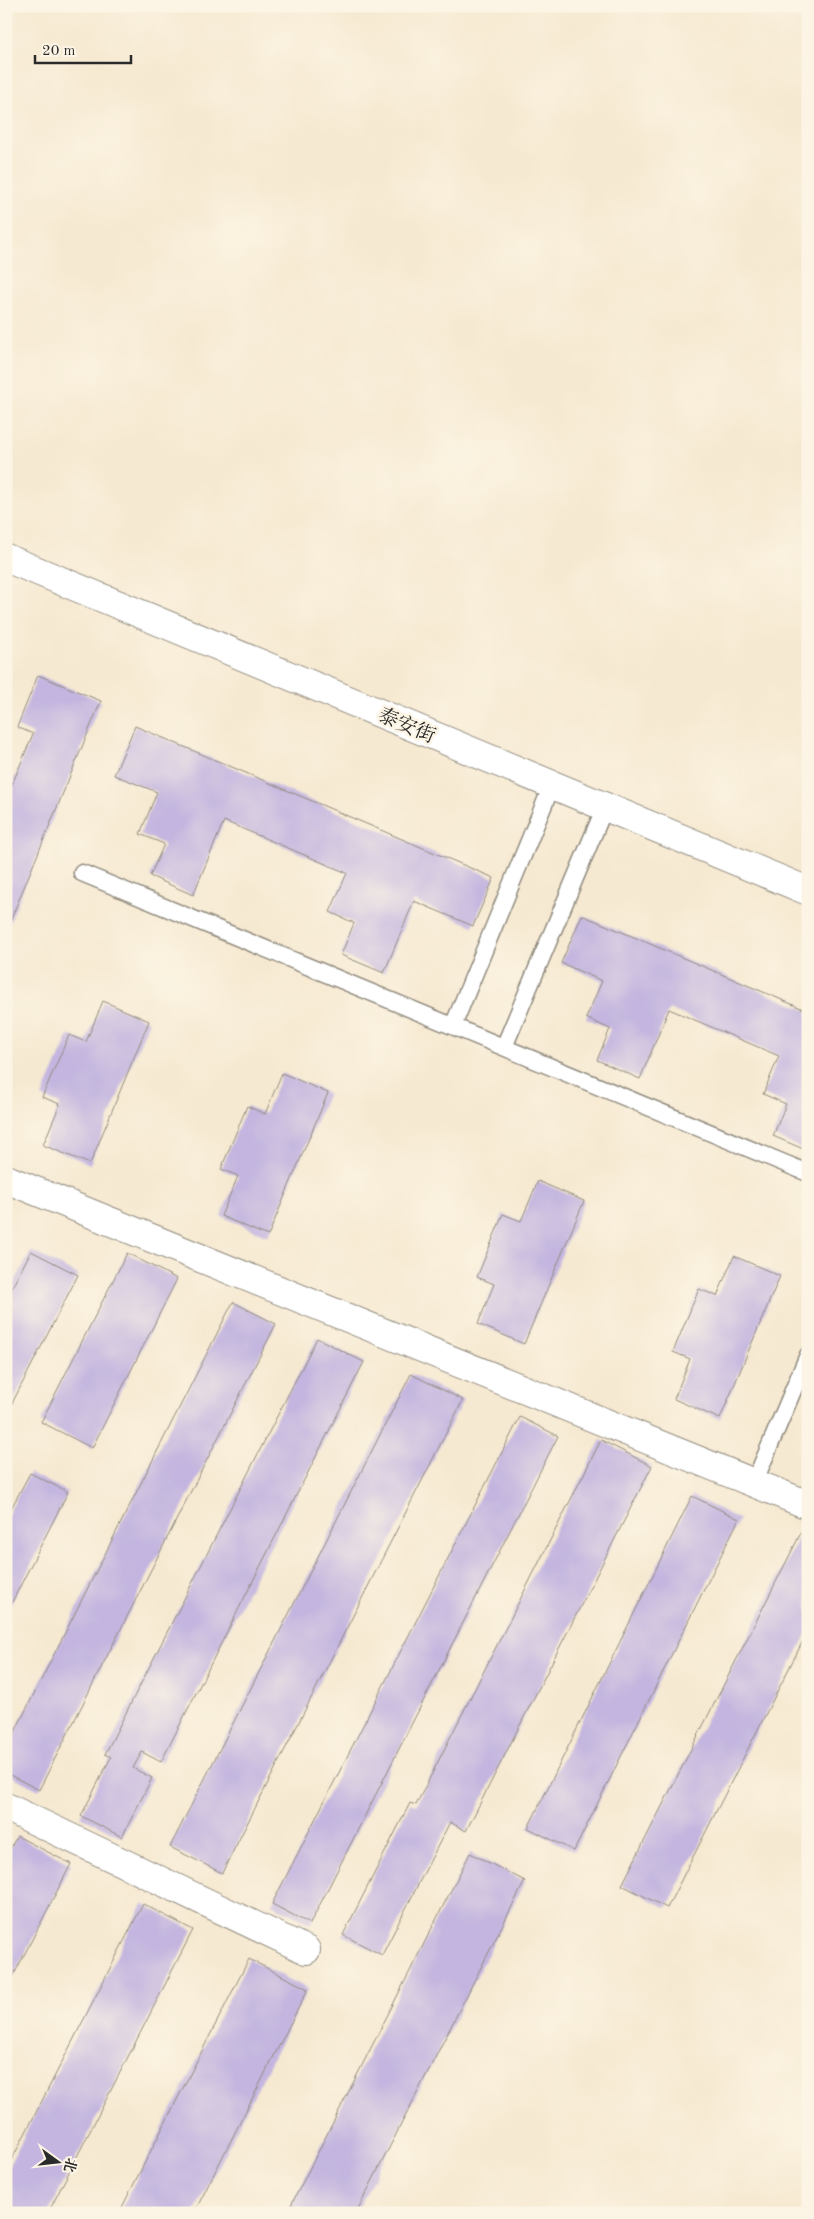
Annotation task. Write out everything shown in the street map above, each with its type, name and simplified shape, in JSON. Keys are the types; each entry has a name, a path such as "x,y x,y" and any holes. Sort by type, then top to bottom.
{"street":[{"name":"泰安街","path":"6,558 808,892"},
{"path":"6,1179 754,1484 808,1504"},
{"path":"6,1808 306,1950"}],"lane":[{"path":"453,1026 552,785"},
{"path":"504,1047 605,807"},
{"path":"82,873 808,1173"},
{"path":"754,1484 808,1355"}],"building":[{"path":"38,675 101,701 6,931 6,799 33,734 17,727"},
{"path":"135,726 494,878 473,926 414,901 384,973 341,955 354,923 330,912 347,873 224,821 193,895 150,876 164,844 140,834 157,792 114,775"},
{"path":"582,915 808,1011 808,1151 773,1136 786,1104 763,1094 779,1056 669,1009 640,1079 597,1060 610,1029 586,1018 602,981 561,963"},
{"path":"103,1001 149,1021 90,1164 43,1145 60,1104 42,1097 69,1035 86,1042"},
{"path":"282,1073 328,1093 268,1236 221,1216 238,1176 221,1169 247,1106 265,1114"},
{"path":"538,1181 584,1201 524,1344 478,1324 494,1284 477,1277 503,1214 521,1221"},
{"path":"31,1251 78,1275 6,1415 6,1299"},
{"path":"127,1253 177,1279 92,1448 41,1422"},
{"path":"734,1256 780,1276 720,1419 674,1399 690,1359 673,1352 699,1289 717,1296"},
{"path":"233,1302 276,1324 39,1790 6,1773 6,1749"},
{"path":"317,1338 364,1362 161,1762 142,1752 133,1768 152,1778 122,1837 81,1816 111,1757 105,1754"},
{"path":"411,1374 463,1400 222,1873 170,1847"},
{"path":"520,1417 558,1436 310,1924 272,1904"},
{"path":"601,1440 652,1466 466,1831 450,1822 382,1955 343,1935 410,1803 416,1805"},
{"path":"30,1473 68,1492 6,1614 6,1518"},
{"path":"692,1496 739,1519 574,1851 528,1828"},
{"path":"808,1519 808,1631 667,1908 622,1885"},
{"path":"17,1836 71,1864 6,1990 6,1857"},
{"path":"470,1853 525,1881 356,2213 287,2213"},
{"path":"143,1904 193,1930 48,2213 6,2213 6,2171"},
{"path":"249,1959 308,1989 194,2213 119,2213"}]}
